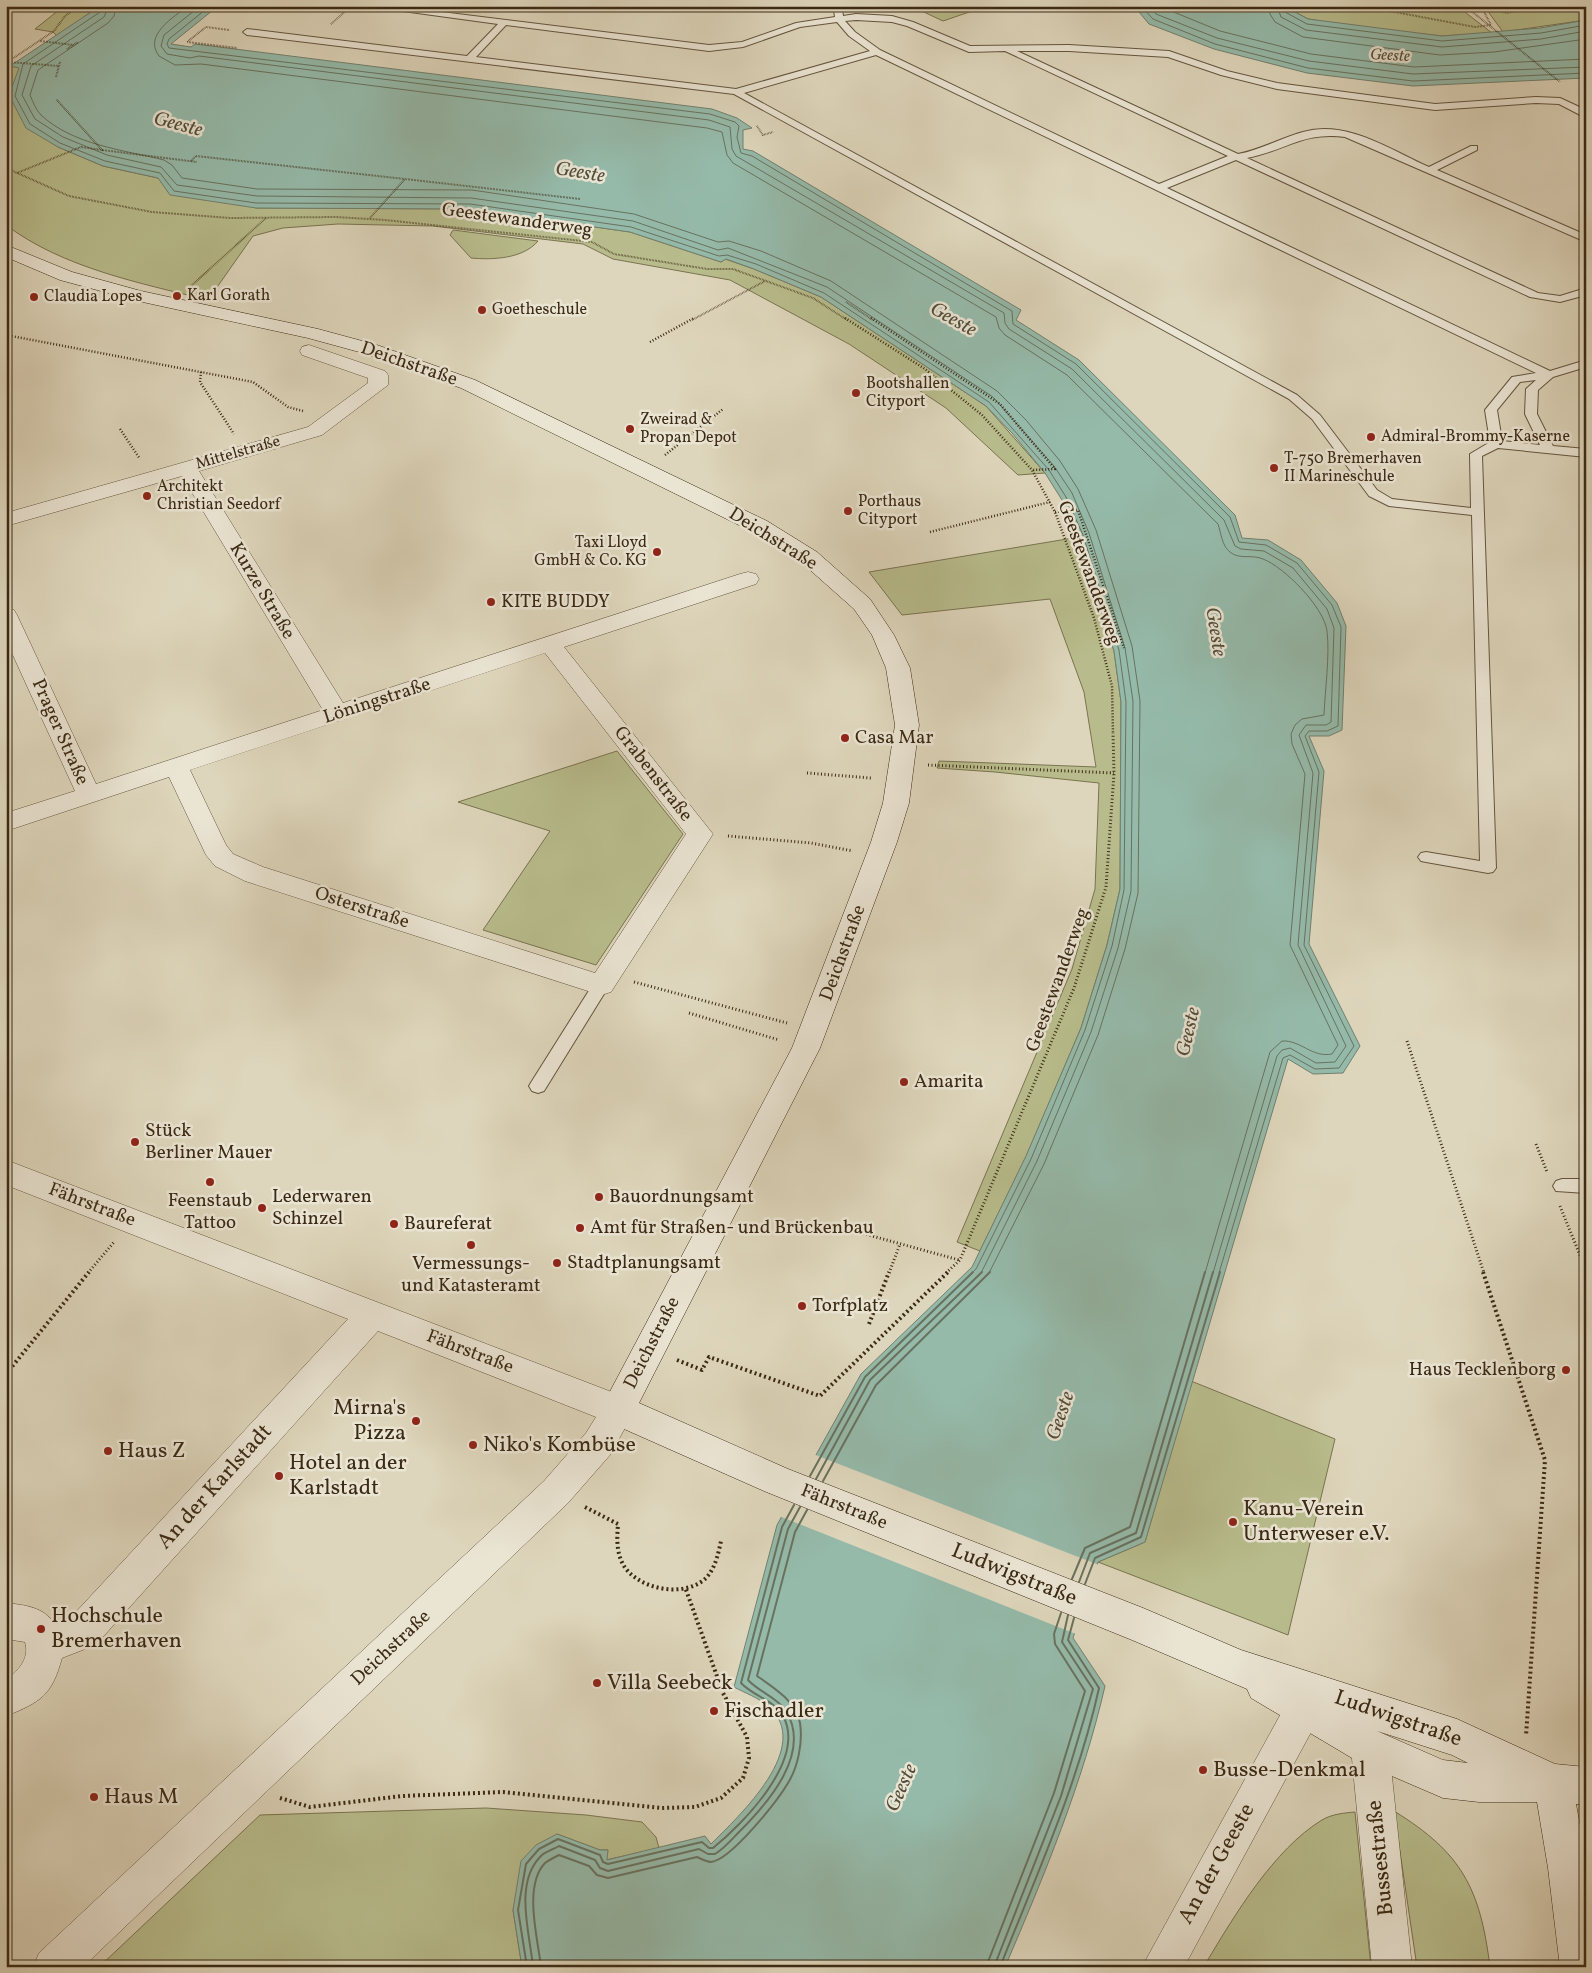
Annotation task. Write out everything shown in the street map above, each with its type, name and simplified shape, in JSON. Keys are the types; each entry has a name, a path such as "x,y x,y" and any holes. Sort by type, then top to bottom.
{"street":[{"name":"Deichstraße","path":"6,250 66,276 172,303 303,331 370,349 468,384 759,526 809,557 862,604 883,635 898,668 906,725 896,803 806,1048 618,1410 598,1444 556,1492 53,1967"},
{"name":"Mittelstraße","path":"6,520 315,430 378,385 378,374 309,351"},
{"name":"Kurze Straße","path":"187,468 338,714"},
{"name":"Löningstraße","path":"6,822 748,579"},
{"name":"Prager Straße","path":"6,615 89,795"},
{"name":"Grabenstraße","path":"550,644 700,834 604,980"},
{"name":"Osterstraße","path":"176,766 215,849 224,860 254,874 604,980"},
{"name":"Fährstraße","path":"6,1172 618,1410 776,1480 929,1541"},
{"name":"An der Karlstadt","path":"46,1645 72,1636 88,1626 373,1314"},
{"name":"Ludwigstraße","path":"929,1541 1238,1668 1457,1738 1554,1779"},
{"path":"6,1621 31,1624 38,1629 46,1645 45,1658 36,1676 26,1688 6,1698"},
{"name":"Ludwigstraße","path":"1238,1668 1303,1710 1370,1748 1443,1778 1479,1783 1554,1779"},
{"name":"An der Geeste","path":"1162,1967 1190,1912 1303,1710"},
{"name":"Bussestraße","path":"1370,1748 1392,1967"},
{"path":"1554,1779 1568,1868 1580,1967"}],"lane":[{"path":"370,6 417,9 504,23 708,48 725,48 743,44 799,26 838,19 856,17 892,20 910,24 969,49 1069,48 1169,54 1224,73 1277,86 1435,107 1536,100 1560,101 1575,106 1586,115"},
{"path":"832,6 838,9 838,19 844,27 877,52 1549,375"},
{"path":"470,58 504,23"},
{"path":"247,32 736,92 1293,397 1316,417 1373,493 1389,502 1477,512"},
{"path":"1006,50 1534,295 1550,300 1568,300 1586,291"},
{"path":"736,92 877,52"},
{"path":"1160,187 1235,157 1252,154 1306,134 1326,131 1347,134 1586,239"},
{"path":"1430,170 1474,148"},
{"path":"1496,444 1492,410 1516,379 1549,375 1586,362"},
{"path":"1549,375 1532,389 1531,414 1549,450"},
{"path":"1426,857 1488,868 1476,454 1496,444 1586,454"},
{"path":"538,1086 604,980"},
{"path":"1562,1186 1586,1186"}],"path":[{"path":"8,62 54,31 64,16 79,6"},
{"path":"1344,6 1384,10 1476,27 1489,27"},
{"path":"1489,27 1491,24 1482,8 1487,6 1506,13 1544,6"},
{"path":"1384,10 1466,8 1558,82"},
{"path":"39,41 73,45"},
{"path":"67,49 78,42"},
{"path":"8,62 59,66"},
{"path":"56,77 60,62"},
{"path":"56,99 102,150"},
{"path":"17,173 81,147 197,162"},
{"path":"191,161 196,156 580,199"},
{"name":"Geestewanderweg","path":"6,168 62,194 114,206 154,212 266,218 433,222 592,242 614,254 707,269 734,269 813,298 925,369 982,415 1032,470 1050,502 1094,618 1112,686 1114,773 1106,887 1074,988 960,1260 820,1396 709,1357 702,1370 648,1349"},
{"path":"369,219 406,179"},
{"path":"172,303 266,218"},
{"path":"650,342 765,281"},
{"path":"846,302 1000,404 1055,469 1032,470"},
{"path":"6,335 253,382 288,407 332,418"},
{"path":"201,372 200,382 245,451"},
{"path":"663,456 723,409"},
{"path":"120,429 150,478"},
{"path":"930,532 1050,502"},
{"path":"1055,512 1078,510 1124,648"},
{"path":"807,773 1114,773"},
{"path":"700,834 811,843 878,855"},
{"path":"604,980 771,1019"},
{"path":"688,1013 806,1048"},
{"path":"1407,1040 1546,1460 1554,1779"},
{"path":"6,1374 132,1221"},
{"path":"836,1226 960,1260"},
{"path":"869,1324 900,1244"},
{"path":"556,1492 618,1524 618,1550 624,1567 642,1583 663,1588 685,1587 701,1581 717,1561 721,1541"},
{"path":"244,1786 310,1807 402,1796 503,1792 662,1808 695,1806 721,1798 743,1778 749,1758 747,1737 723,1693 685,1587"}],"shaded area":[{"path":"64,6 100,6 57,36 53,32 35,29"},
{"path":"911,6 987,6 943,21"},
{"path":"1284,6 1457,6 1492,33 1442,36 1371,29 1308,19"},
{"path":"1484,6 1586,6 1586,20 1503,32"},
{"path":"6,63 12,64 10,66 19,67 58,147 103,166 158,178 256,208 469,209 630,232 721,262 725,259 754,269 821,297 986,406 1045,473 1018,475 946,408 849,344 730,280 613,259 583,244 433,226 338,224 283,228 253,236 208,300 129,280 77,263 28,240 6,225"},
{"path":"453,230 538,241 532,247 516,255 488,259 471,258 450,235"},
{"path":"1079,537 1114,651 1121,702 1120,889 1107,945 1081,1028 1026,1157 980,1251 957,1242 1072,969 1095,889 1099,783 937,768 939,761 1096,767 1084,692 1050,599 902,615 869,572"},
{"path":"617,751 683,834 596,965 483,930 550,831 458,802"},
{"name":"Kanu-Verein Unterweser e.V.","path":"1191,1381 1335,1439 1288,1635 1098,1562 1145,1542"},
{"path":"486,1808 586,1815 642,1822 656,1837 659,1848 606,1860 608,1850 600,1850 557,1834 513,1910 522,1967 99,1967 260,1815"},
{"path":"1394,1811 1436,1842 1452,1858 1464,1875 1480,1915 1490,1967 1417,1967"},
{"path":"1355,1812 1371,1967 1217,1967 1206,1963 1256,1885 1288,1848 1322,1820 1342,1813"}],"water":[{"name":"Geeste","path":"100,6 218,6 171,44 191,47 195,44 712,109 737,118 752,128 743,130 743,149 753,151 1021,310 1016,320 1079,360 1235,515 1242,538 1268,540 1301,560 1337,603 1346,626 1342,730 1329,736 1309,736 1324,771 1309,944 1360,1046 1343,1073 1313,1074 1288,1059 1145,1542 1098,1562 1073,1638 1105,1686 1086,1758 1074,1793 1048,1863 1005,1967 522,1967 513,1910 521,1861 536,1845 557,1834 600,1850 608,1850 607,1860 705,1836 711,1844 754,1799 768,1780 778,1760 783,1740 780,1722 768,1706 734,1687 777,1525 861,1374 972,1267 1026,1156 1081,1028 1107,945 1120,889 1121,702 1114,651 1079,537 1062,500 1045,473 1012,433 986,406 821,297 726,259 721,262 630,232 469,209 256,208 170,195 158,178 103,166 58,147 26,128 9,95 19,68 10,66"},
{"name":"Geeste","path":"1134,6 1284,6 1308,19 1442,36 1540,28 1586,20 1586,78 1413,86 1307,73 1214,49 1149,24"}],"pier":[{"path":"813,1454 1099,1565 1076,1634 779,1516"}],"place":[{"name":"Karl Gorath","path":"177,296"},
{"name":"Claudia Lopes","path":"34,297"},
{"name":"Goetheschule","path":"482,310"},
{"name":"Bootshallen Cityport","path":"856,393"},
{"name":"Zweirad & Propan Depot","path":"630,429"},
{"name":"Admiral-Brommy-Kaserne","path":"1371,437"},
{"name":"T-750 Bremerhaven II Marineschule","path":"1274,468"},
{"name":"Architekt Christian Seedorf","path":"147,496"},
{"name":"Porthaus Cityport","path":"848,511"},
{"name":"Taxi Lloyd GmbH & Co. KG","path":"657,552"},
{"name":"KITE BUDDY","path":"491,602"},
{"name":"Casa Mar","path":"845,738"},
{"name":"Amarita","path":"904,1082"},
{"name":"Stück Berliner Mauer","path":"135,1142"},
{"name":"Feenstaub Tattoo","path":"210,1182"},
{"name":"Bauordnungsamt","path":"599,1197"},
{"name":"Lederwaren Schinzel","path":"262,1208"},
{"name":"Baureferat","path":"394,1224"},
{"name":"Amt für Straßen- und Brückenbau","path":"580,1228"},
{"name":"Vermessungs- und Katasteramt","path":"471,1245"},
{"name":"Stadtplanungsamt","path":"557,1263"},
{"name":"Torfplatz","path":"802,1306"},
{"name":"Haus Tecklenborg","path":"1566,1370"},
{"name":"Mirna's Pizza","path":"416,1421"},
{"name":"Niko's Kombüse","path":"473,1445"},
{"name":"Haus Z","path":"108,1451"},
{"name":"Hotel an der Karlstadt","path":"279,1476"},
{"name":"Kanu-Verein Unterweser e.V.","path":"1233,1522"},
{"name":"Hochschule Bremerhaven","path":"41,1629"},
{"name":"Villa Seebeck","path":"597,1683"},
{"name":"Fischadler","path":"714,1711"},
{"name":"Busse-Denkmal","path":"1203,1770"},
{"name":"Haus M","path":"94,1797"}]}
